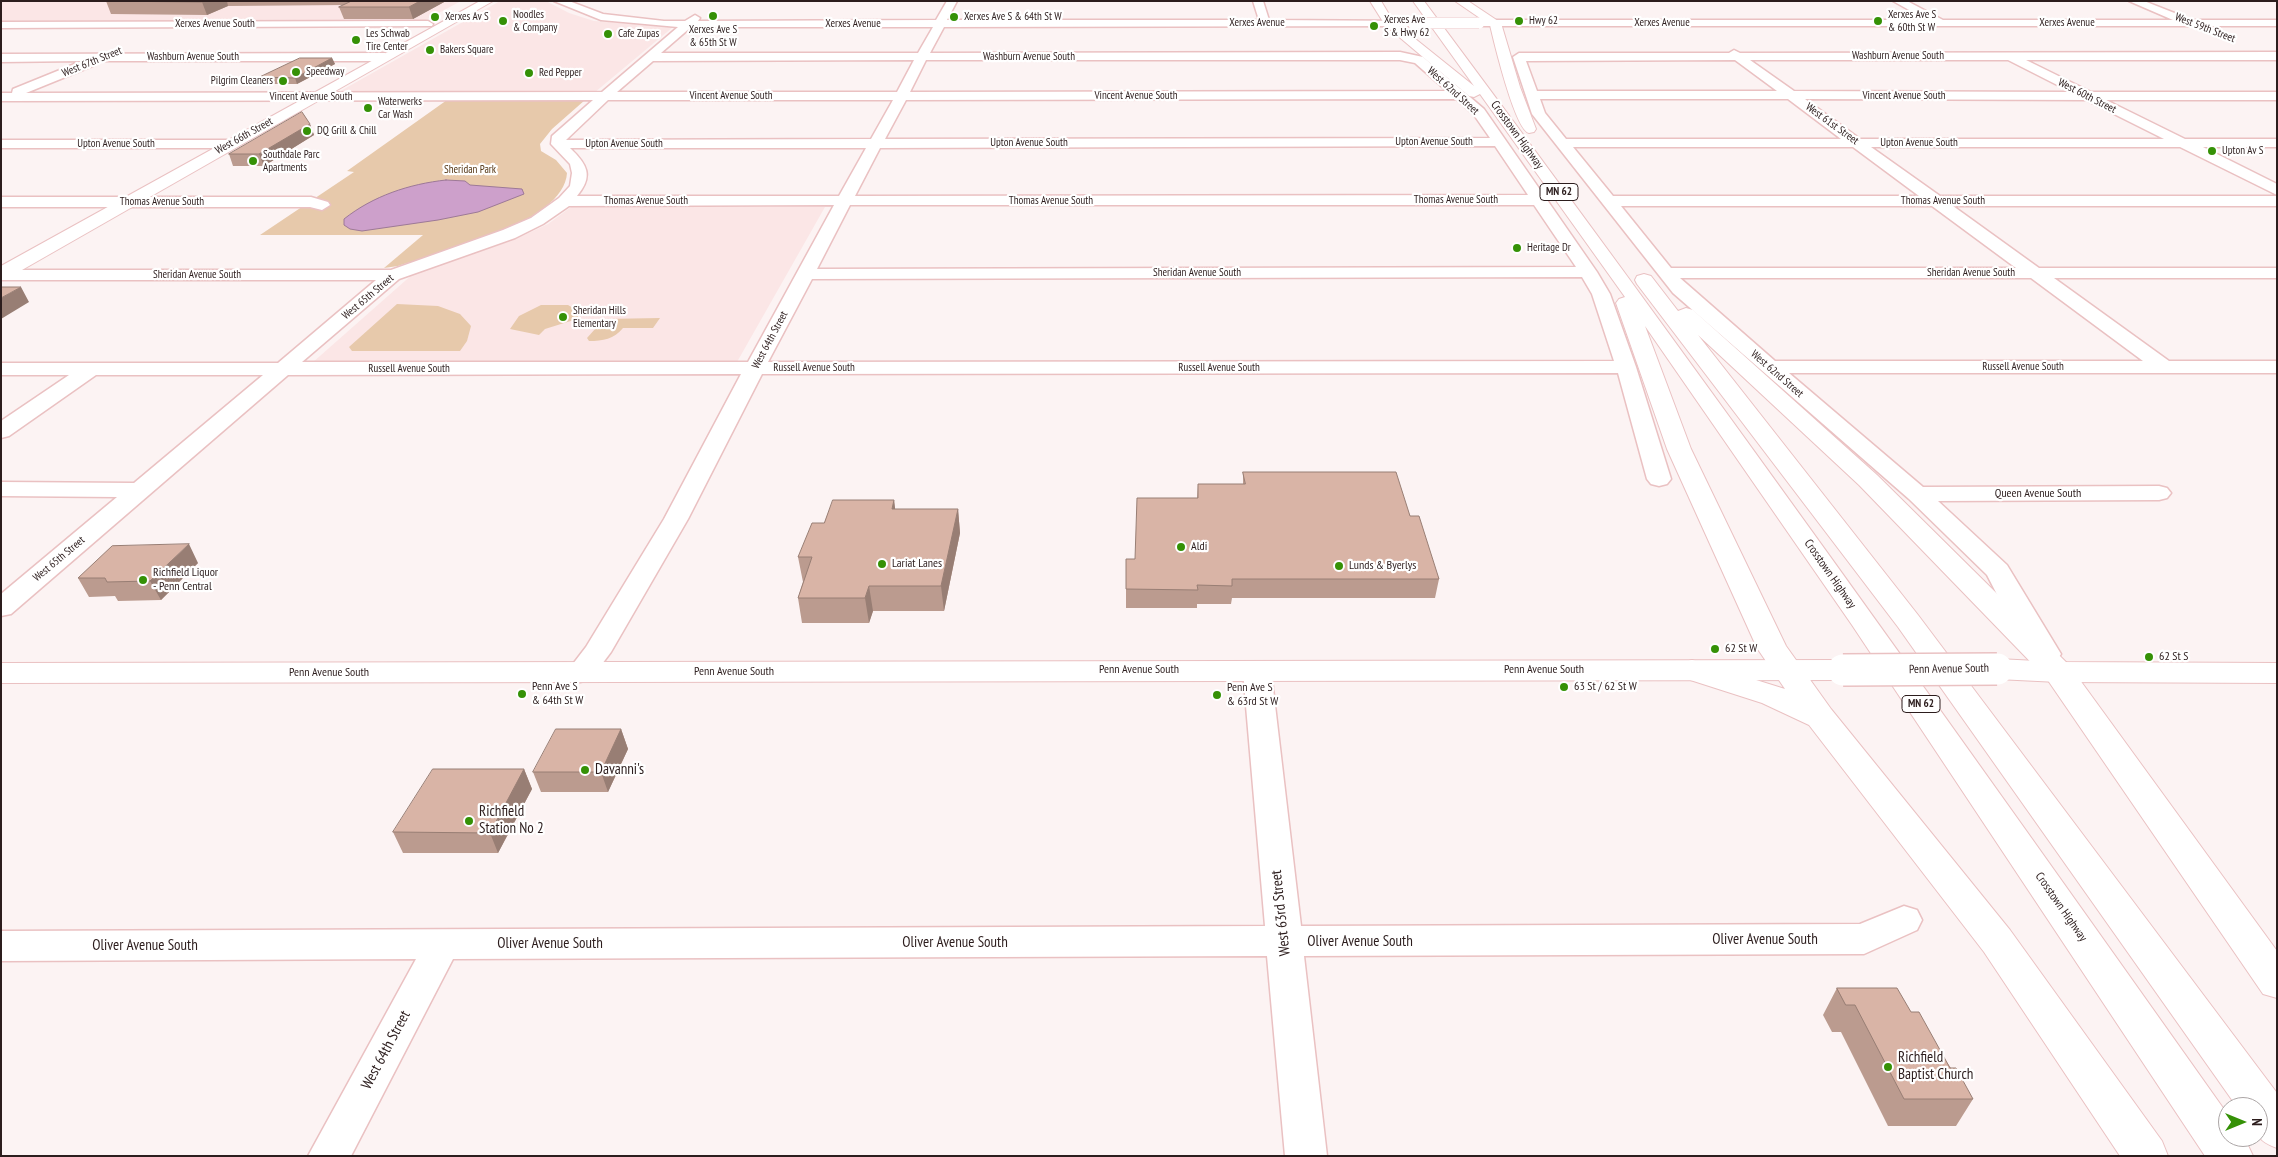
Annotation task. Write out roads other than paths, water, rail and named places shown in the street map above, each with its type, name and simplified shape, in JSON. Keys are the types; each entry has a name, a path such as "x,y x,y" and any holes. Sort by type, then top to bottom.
{"main road":[{"path":"1375,1 1389,23 1472,91 1512,128"},
{"name":"Crosstown Highway","path":"1418,1 1609,257 1863,620 2231,1156"},
{"path":"1432,1 1461,36"},
{"path":"1460,1 1495,23 1513,87 1529,129"},
{"name":"West 66th Street","path":"1,274 126,202 300,96 428,24 481,3"},
{"name":"West 66th Street","path":"1,260 109,202 316,96 481,3"},
{"path":"413,43 415,38 435,26 428,24"},
{"name":"Crosstown Highway","path":"1497,85 1529,129 1609,257 1908,621 2277,1128"},
{"path":"1609,257 1632,314 1679,449 1772,648 1820,717 1997,941 2146,1156"},
{"path":"1609,257 1848,462 2058,672 2277,982"},
{"name":"Penn Avenue South","path":"1,673 1843,670 1997,668 2058,672 2277,673"},
{"path":"1692,670 1794,702 1820,717"}],"street":[{"name":"Xerxes Avenue","path":"559,1 615,20 692,21 2277,23"},
{"path":"583,1 631,13 692,21"},
{"name":"West 64th Street","path":"580,672 597,652 676,519 683,502 952,1"},
{"path":"1258,1 1266,23"},
{"path":"1898,1 1965,34"},
{"name":"West 59th Street","path":"2134,1 2225,36"},
{"path":"558,144 559,136 566,128 692,21"},
{"name":"West 61st Street","path":"1692,23 2164,367"},
{"name":"Xerxes Avenue South","path":"1,24 428,24"},
{"path":"154,36 183,24"},
{"name":"West 60th Street","path":"1981,43 2277,190"},
{"name":"West 67th Street","path":"3,98 137,44"},
{"name":"West 59th Street","path":"2249,44 2277,56"},
{"name":"Washburn Avenue South","path":"1520,57 2277,56"},
{"name":"Washburn Avenue South","path":"1,58 385,57"},
{"name":"Washburn Avenue South","path":"649,57 1410,57"},
{"name":"West 62nd Street","path":"1410,57 1419,60 1479,112 1538,200 1609,257 1601,294 1626,367 1660,478"},
{"name":"West 62nd Street","path":"1520,57 1539,114 1665,273 1679,289 1917,494 1998,571 2020,612 2058,672"},
{"name":"Vincent Avenue South","path":"3,98 1461,95"},
{"name":"Vincent Avenue South","path":"1532,95 2277,96"},
{"name":"Upton Avenue South","path":"558,144 1500,142"},
{"name":"Upton Avenue South","path":"1562,143 2277,143"},
{"name":"Upton Avenue South","path":"1,144 222,144"},
{"name":"West 65th Street","path":"1,608 393,275 509,234 537,221 565,201 577,186 580,173 577,163 558,144"},
{"name":"Thomas Avenue South","path":"565,201 1538,200"},
{"name":"Thomas Avenue South","path":"1609,201 2277,201"},
{"name":"Thomas Avenue South","path":"1,202 311,202 322,205"},
{"name":"Sheridan Avenue South","path":"805,274 1609,257"},
{"name":"Sheridan Avenue South","path":"1665,273 2277,273"},
{"name":"Sheridan Avenue South","path":"1,274 393,275"},
{"name":"Russell Avenue South","path":"1,369 1626,367"},
{"name":"Russell Avenue South","path":"1769,367 2277,367"},
{"path":"1,431 91,369"},
{"path":"1,489 140,490"},
{"name":"Queen Avenue South","path":"1917,494 2159,493"},
{"name":"West 63rd Street","path":"1257,671 1306,1156"},
{"name":"Oliver Avenue South","path":"1,946 1864,939 1904,920"},
{"name":"West 64th Street","path":"330,1156 443,944"}],"place":[{"name":"Xerxes Ave S & 65th St W","path":"713,16"},
{"name":"Xerxes Av S","path":"435,17"},
{"name":"Xerxes Ave S & 64th St W","path":"954,17"},
{"name":"Noodles & Company","path":"503,21"},
{"name":"Hwy 62","path":"1519,21"},
{"name":"Xerxes Ave S & 60th St W","path":"1878,21"},
{"name":"Xerxes Ave S & Hwy 62","path":"1374,26"},
{"name":"Cafe Zupas","path":"608,34"},
{"name":"Les Schwab Tire Center","path":"356,40"},
{"name":"Bakers Square","path":"430,50"},
{"name":"Speedway","path":"296,72"},
{"name":"Red Pepper","path":"529,73"},
{"name":"Pilgrim Cleaners","path":"283,81"},
{"name":"Waterwerks Car Wash","path":"368,108"},
{"name":"DQ Grill & Chill","path":"307,131"},
{"name":"Upton Av S","path":"2212,151"},
{"name":"Southdale Parc Apartments","path":"253,161"},
{"name":"Heritage Dr","path":"1517,248"},
{"name":"Sheridan Hills Elementary","path":"563,317"},
{"name":"Aldi","path":"1181,547"},
{"name":"Lariat Lanes","path":"882,564"},
{"name":"Lunds & Byerlys","path":"1339,566"},
{"name":"Richfield Liquor - Penn Central","path":"143,580"},
{"name":"62 St W","path":"1715,649"},
{"name":"62 St S","path":"2149,657"},
{"name":"63 St / 62 St W","path":"1564,687"},
{"name":"Penn Ave S & 64th St W","path":"522,694"},
{"name":"Penn Ave S & 63rd St W","path":"1217,695"},
{"name":"Davanni's","path":"585,770"},
{"name":"Richfield Station No 2","path":"469,821"},
{"name":"Richfield Baptist Church","path":"1888,1067"}],"park label":[{"name":"Sheridan Park","path":"470,170"}]}
